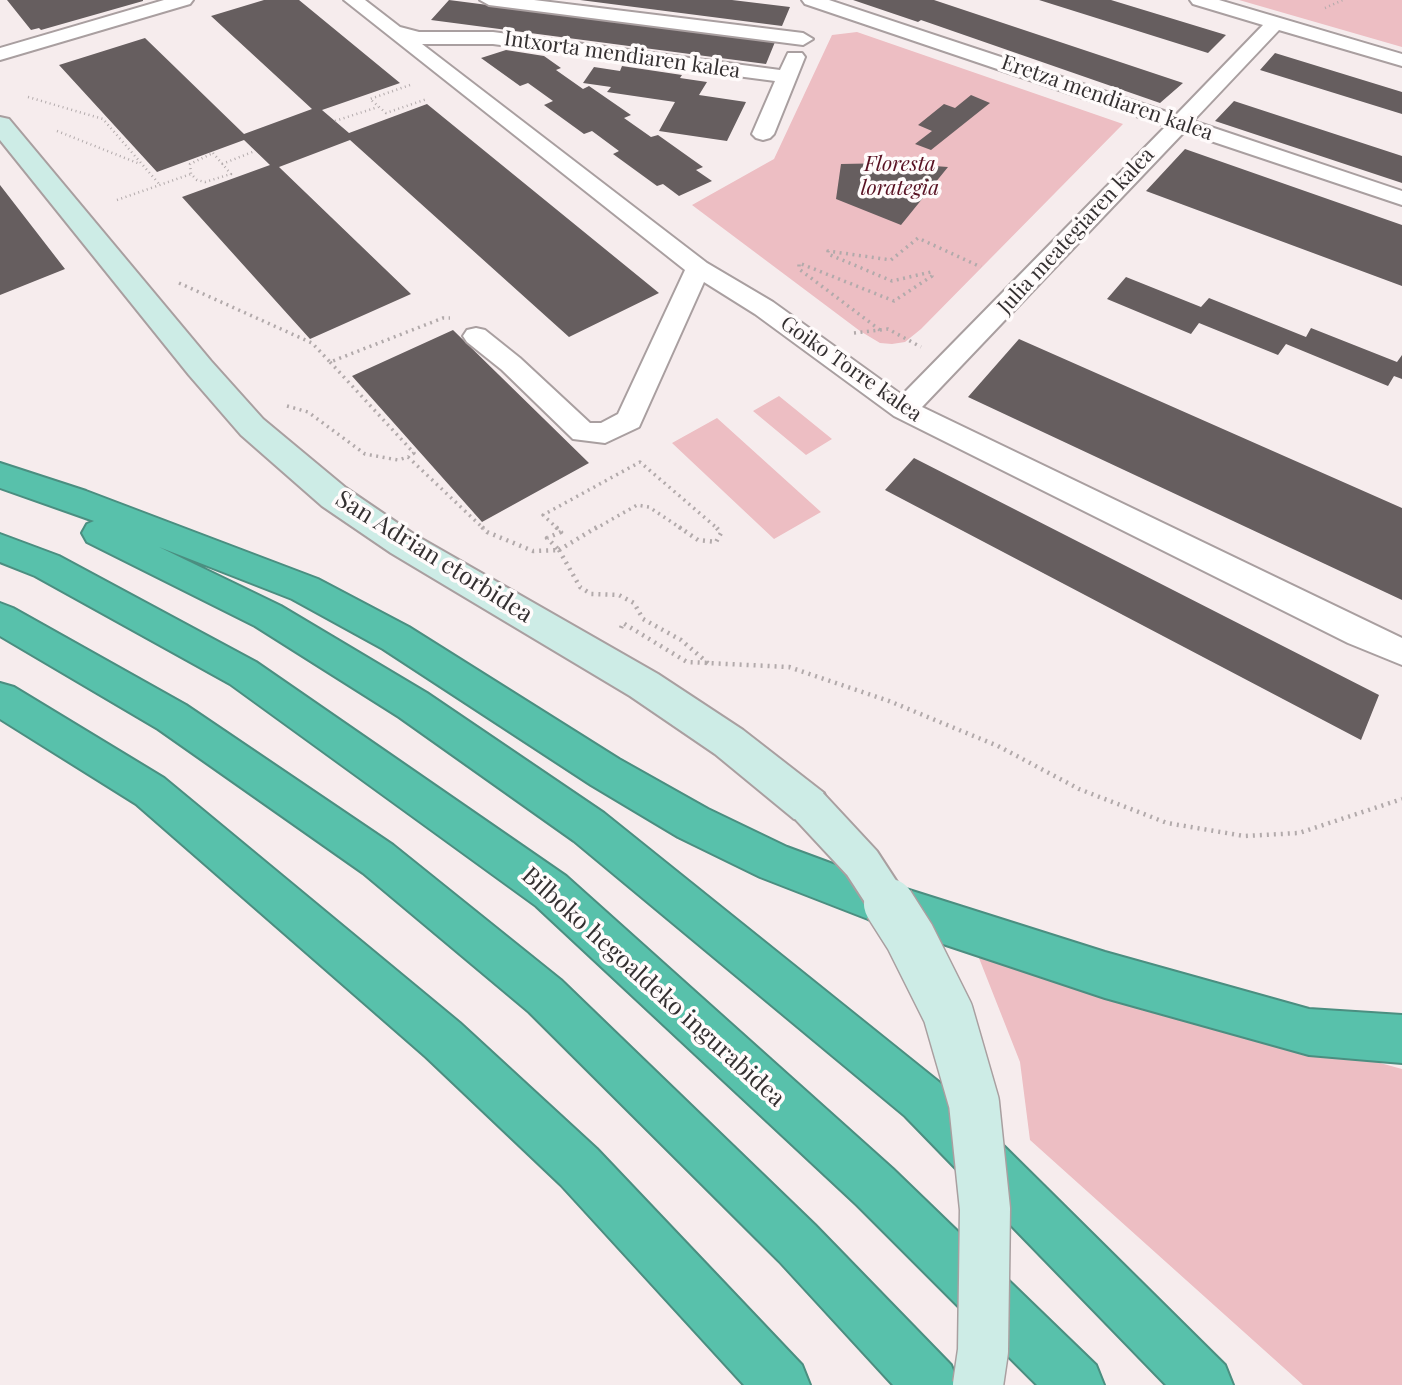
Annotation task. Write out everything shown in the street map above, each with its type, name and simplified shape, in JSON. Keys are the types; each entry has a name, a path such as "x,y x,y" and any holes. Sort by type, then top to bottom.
{"highway":[{"path":"0,477 74,500 305,589 396,638 604,772 693,823 775,863 867,898 1105,975 1309,1032 1402,1040"},
{"path":"0,477 103,536 268,616 413,705 589,827 922,1099 1205,1385"},
{"name":"Bilboko hegoaldeko ingurabidea","path":"0,547 47,566 243,673 551,891 875,1187 1076,1385"},
{"path":"0,618 172,717 378,859 545,996 797,1243 931,1385"},
{"path":"0,699 150,791 443,1040 569,1158 733,1329 782,1385"},
{"path":"0,725 130,790 150,791"}],"street":[{"path":"0,54 184,0"},
{"name":"Goiko Torre kalea","path":"353,0 698,268 764,308 904,410 1359,634 1402,652"},
{"path":"489,0 803,39"},
{"name":"Eretza mendiaren kalea","path":"811,0 818,0 1402,198"},
{"path":"763,134 818,0"},
{"path":"1199,0 1402,60"},
{"name":"Julia meategiaren kalea","path":"904,410 1275,23"},
{"name":"Intxorta mendiaren kalea","path":"395,32 418,38 493,38 786,77"},
{"path":"442,70 439,58 441,51 457,40"},
{"name":"San Adrian etorbidea","path":"0,124 58,198 252,427 334,497 403,544 644,685 729,742 809,806 862,863 910,937 951,1026 974,1104 985,1209 983,1351 978,1385"},
{"path":"476,336 511,364 583,432 605,433 629,420 698,268"}],"path":[{"path":"410,85 370,99 386,113 427,99"},
{"path":"28,97 103,119 160,185"},
{"path":"335,121 379,106"},
{"path":"57,131 144,166"},
{"path":"222,164 255,151"},
{"path":"214,153 222,164 231,174 205,182 197,180 191,174 190,164 214,153"},
{"path":"117,200 191,174"},
{"path":"880,330 797,265 799,263 894,301 932,276 931,272 892,281 828,254 828,251 891,260 918,238 982,267"},
{"path":"179,284 312,343 414,453 398,460 365,454 308,412 288,406"},
{"path":"331,362 443,318"},
{"path":"853,334 888,329 921,347"},
{"path":"408,457 487,531 533,551 559,550 637,505 649,507 698,540 716,542 721,533 640,462 543,515 561,532 548,538 559,550 580,587 591,594 608,593 634,603 643,619 681,640 709,664"},
{"path":"619,631 623,623 687,662 789,667 876,697 998,746 1079,789 1167,823 1244,836 1299,833 1402,799"}],"green space":[{"path":"1239,0 1402,0 1402,47"},
{"name":"Floresta lorategia","path":"857,32 1123,124 921,329 905,342 892,344 880,343 860,331 692,205 774,159 832,35"},
{"path":"779,396 832,439 806,455 753,411"},
{"path":"717,418 821,512 774,539 672,443"},
{"path":"977,953 1402,1069 1402,1385 1303,1385 1030,1140 1020,1062"}],"building":[{"path":"7,0 143,1 41,30 31,30"},
{"path":"264,0 299,0 400,83 322,110 349,133 427,104 659,293 569,337 350,140 279,167 411,294 310,339 182,197 270,165 244,140 157,172 59,65 145,38 244,134 312,109 211,16"},
{"path":"449,0 775,42 766,64 431,20"},
{"path":"580,0 732,0 790,7 782,26"},
{"path":"853,0 934,0 1183,83 1160,103 921,20 918,22"},
{"path":"1039,0 1111,0 1226,35 1208,53"},
{"path":"506,50 544,56 561,68 556,70 583,89 589,86 631,115 624,118 651,137 658,135 703,167 696,170 712,181 679,196 663,184 657,186 613,154 619,151 592,131 584,134 544,105 553,101 528,83 520,86 481,58"},
{"path":"1275,53 1402,92 1402,114 1260,70"},
{"path":"622,66 682,75 680,78 707,82 699,95 746,102 727,141 659,131 675,102 607,92 611,87 583,83 594,67 620,71"},
{"path":"971,95 990,103 931,150 915,144 932,131 918,125 944,104 955,108"},
{"path":"1234,101 1402,156 1402,183 1215,121"},
{"path":"1185,149 1402,225 1402,286 1146,191"},
{"path":"892,163 948,167 901,225 836,199 841,164"},
{"path":"0,185 65,269 0,295"},
{"path":"1126,277 1201,307 1209,298 1306,337 1311,328 1397,362 1402,355 1402,379 1394,376 1388,386 1286,344 1278,355 1199,323 1191,334 1107,299"},
{"path":"453,330 589,463 482,522 352,376"},
{"path":"1019,339 1402,508 1402,600 968,397"},
{"path":"914,458 1379,695 1361,740 885,490"}]}
